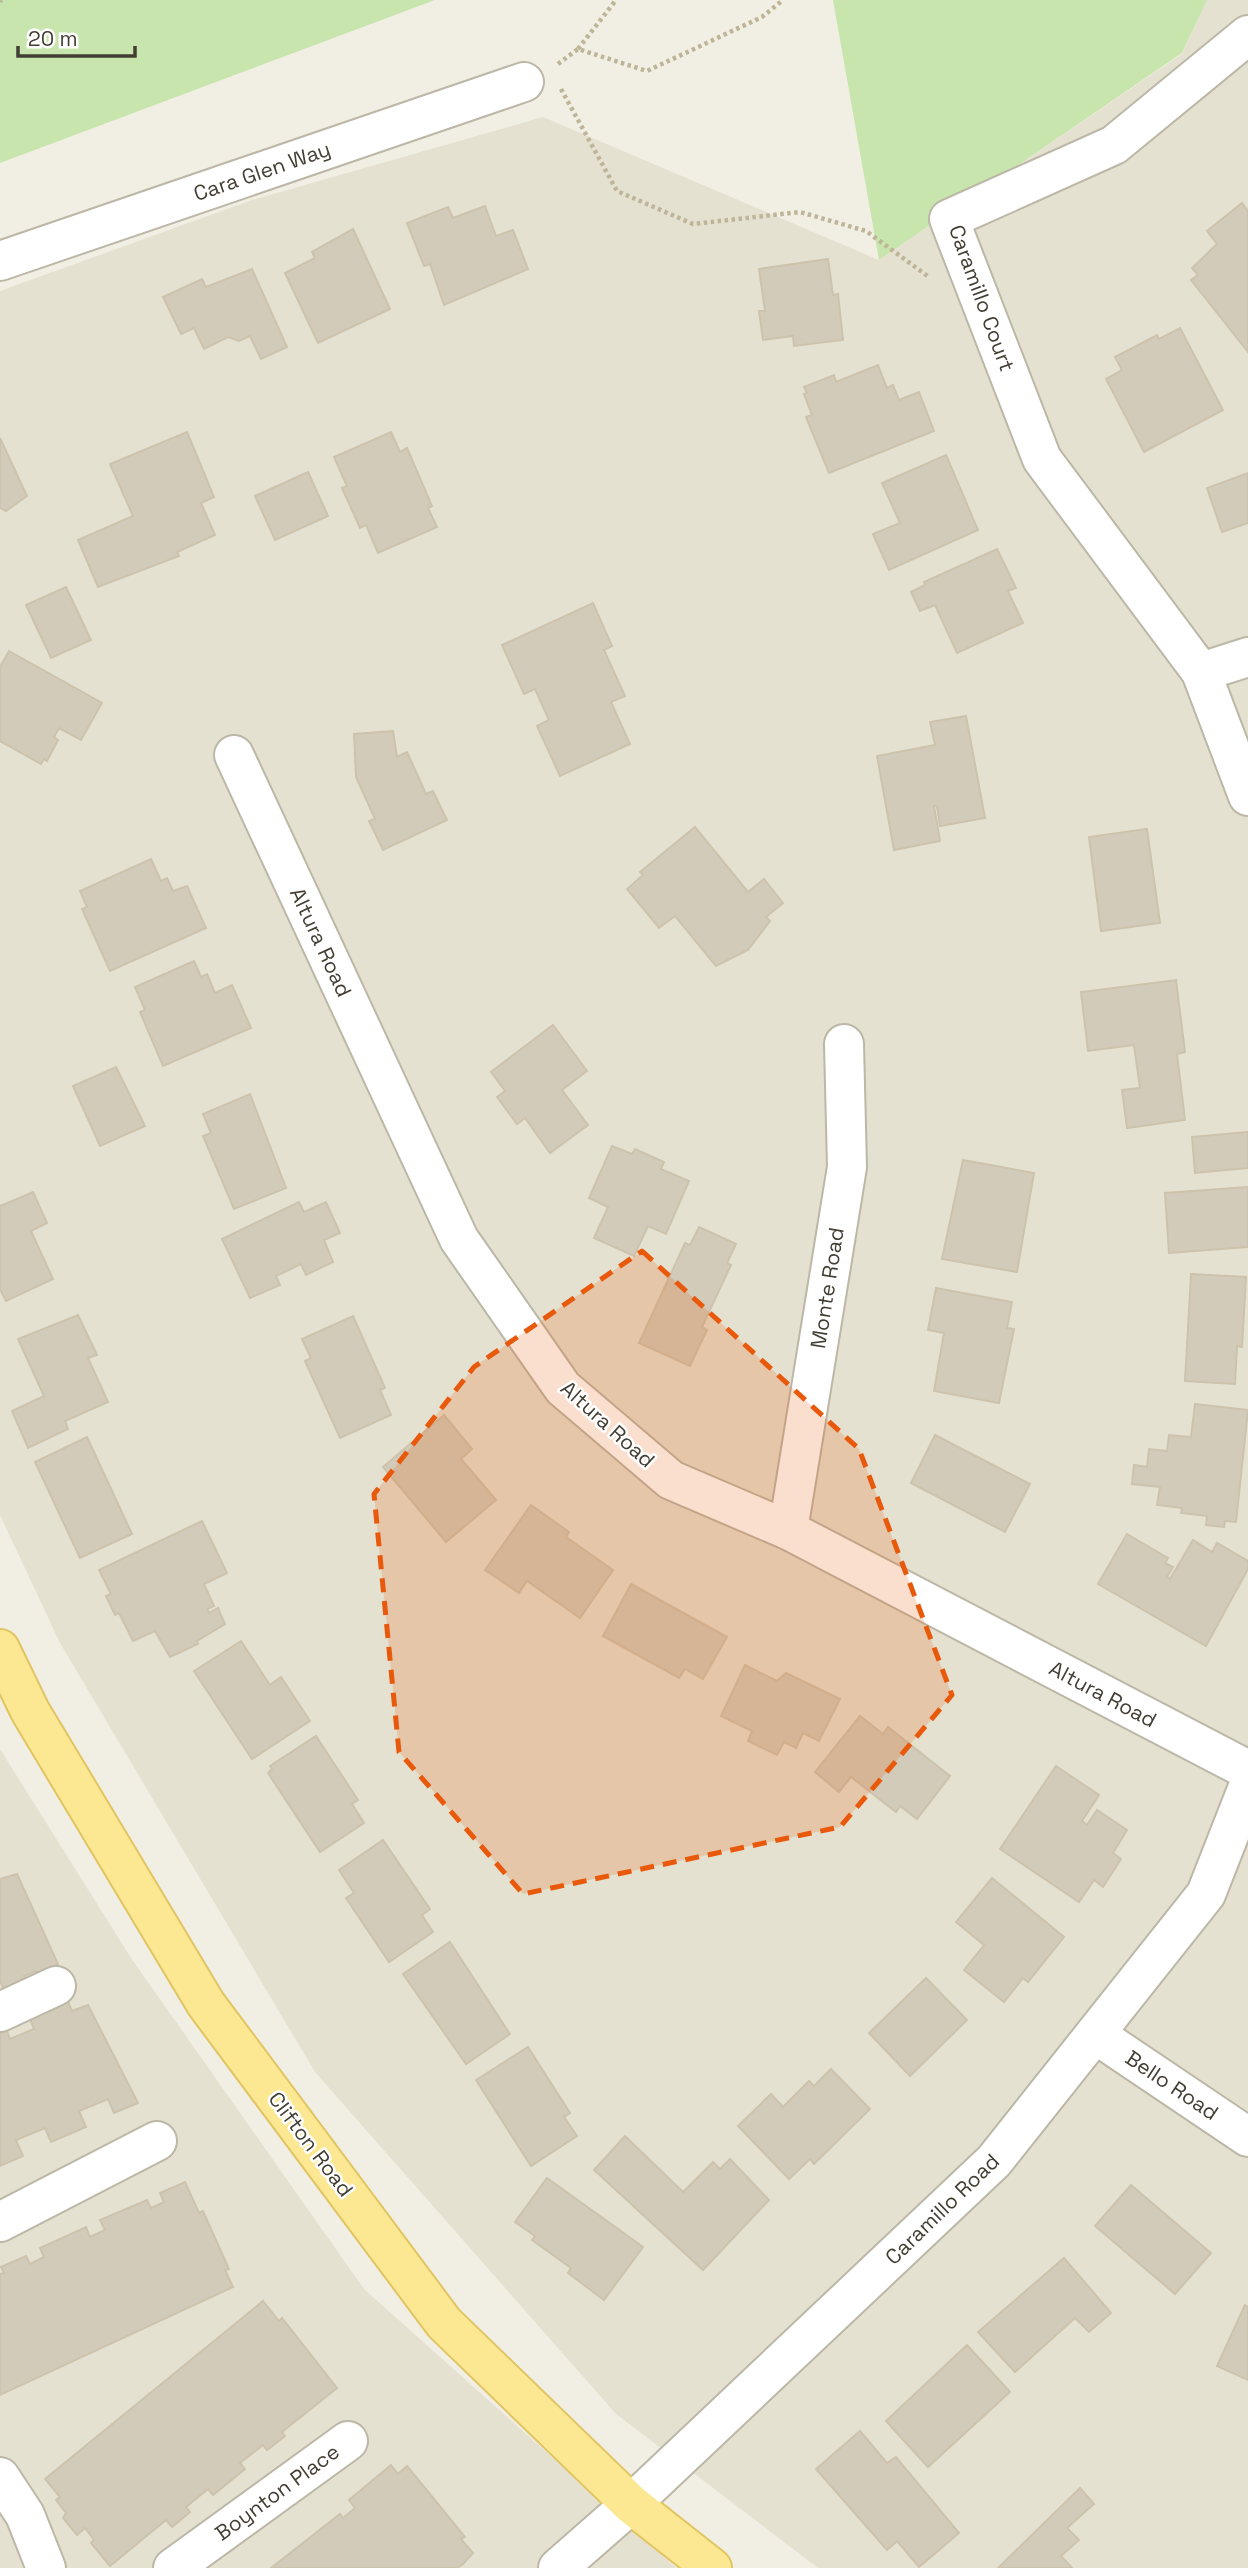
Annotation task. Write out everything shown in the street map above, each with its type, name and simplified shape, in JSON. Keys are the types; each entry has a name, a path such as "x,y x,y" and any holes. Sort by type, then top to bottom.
{"main road":[{"name":"Clifton Road","path":"0,1649 30,1711 206,2004 444,2323 631,2504 712,2568"}],"street":[{"name":"Caramillo Court","path":"1201,672 1042,459 949,219 1114,145 1244,42 1248,35"},
{"name":"Cara Glen Way","path":"0,261 537,76"},
{"path":"1248,657 1201,672 1248,796"},
{"name":"Altura Road","path":"234,755 459,1239 563,1388 671,1480 788,1530 1248,1770"},
{"name":"Monte Road","path":"788,1530 847,1167 844,1044"},
{"name":"Caramillo Road","path":"558,2568 631,2504 994,2161 1206,1894 1248,1787"},
{"path":"0,2012 56,1986"},
{"name":"Bello Road","path":"1095,2034 1248,2137"},
{"path":"0,2222 157,2141"},
{"name":"Boynton Place","path":"173,2568 348,2441"},
{"path":"0,2477 25,2515 46,2568"}],"path":[{"path":"616,0 578,49 537,76 585,127 617,191 693,224 800,212 866,231 933,280"},
{"path":"578,49 647,71 762,17 783,0"}],"highlighted area":[{"path":"642,1251 859,1449 952,1695 840,1827 523,1894 399,1752 374,1494 474,1367"}],"shaded area":[{"path":"1207,0 1248,0 1248,2568 818,2568 616,2414 315,2072 60,1643 0,1515 0,291 252,200 543,117 879,260 1182,54"},
{"path":"0,1749 131,1958 364,2289 676,2568 0,2568"}],"green space":[{"path":"0,0 435,0 0,163"},
{"path":"833,0 1207,0 1182,53 879,260"}],"building":[{"path":"1242,203 1248,211 1248,352 1191,280 1198,275 1192,268 1217,244 1207,231"},
{"path":"485,206 496,236 513,230 528,269 444,305 430,264 424,266 407,223 448,207 453,218"},
{"path":"353,229 390,309 318,343 285,273 315,258 312,252"},
{"path":"828,259 833,295 838,294 843,340 794,346 793,336 763,340 759,311 765,311 759,269"},
{"path":"252,269 287,347 261,359 250,336 239,341 228,337 204,349 194,328 181,334 163,297 202,279 206,287"},
{"path":"1180,328 1223,410 1144,452 1106,379 1122,370 1115,357 1157,335 1159,339"},
{"path":"878,365 887,388 893,385 899,400 919,392 934,431 829,473 806,417 812,415 804,387 834,375 836,382"},
{"path":"187,432 214,497 201,503 215,535 177,552 179,556 98,587 78,540 133,516 110,464"},
{"path":"391,432 400,452 407,448 432,506 428,508 437,527 378,553 366,525 360,528 342,488 347,486 334,457"},
{"path":"0,438 27,496 6,511 0,508"},
{"path":"946,455 978,530 889,570 873,534 900,523 882,483"},
{"path":"308,472 328,516 275,540 255,496"},
{"path":"1248,473 1248,523 1222,532 1207,488"},
{"path":"997,549 1016,588 1008,591 1023,623 957,653 935,605 920,611 911,592 925,585 924,582"},
{"path":"66,587 91,640 51,658 26,605"},
{"path":"593,603 612,646 604,650 625,696 611,702 630,744 560,776 537,726 549,720 535,689 524,694 502,645"},
{"path":"9,651 102,703 81,740 59,728 54,737 58,740 47,761 44,759 41,764 0,741 0,667"},
{"path":"966,716 985,818 940,826 937,806 934,806 940,841 894,850 877,756 935,745 930,722"},
{"path":"393,731 397,757 407,752 426,794 433,791 447,820 383,850 369,821 375,819 356,777 354,734"},
{"path":"695,827 748,892 764,879 783,903 766,917 770,921 748,950 716,966 675,916 659,928 627,889 643,875 640,872"},
{"path":"1147,829 1160,923 1101,931 1089,837"},
{"path":"151,859 161,881 167,878 173,891 187,886 206,928 110,971 82,909 87,907 80,891"},
{"path":"194,961 201,977 207,974 215,993 232,985 251,1028 163,1066 140,1012 145,1010 135,987"},
{"path":"1176,980 1185,1052 1177,1054 1185,1120 1127,1128 1122,1090 1140,1088 1134,1045 1088,1051 1081,992"},
{"path":"553,1025 587,1071 562,1090 588,1125 550,1153 525,1118 517,1124 497,1097 505,1091 491,1072"},
{"path":"116,1067 145,1126 100,1146 73,1086"},
{"path":"250,1094 286,1188 234,1209 203,1136 211,1133 203,1114"},
{"path":"1248,1132 1248,1168 1195,1173 1192,1137"},
{"path":"612,1146 632,1154 635,1149 664,1162 661,1169 689,1181 666,1234 648,1226 634,1256 594,1238 608,1207 589,1198"},
{"path":"963,1160 1034,1173 1017,1272 942,1259"},
{"path":"1248,1187 1248,1247 1169,1253 1165,1193"},
{"path":"33,1192 47,1223 31,1231 53,1279 6,1301 0,1289 0,1206"},
{"path":"299,1202 304,1212 326,1202 340,1233 324,1240 333,1262 306,1275 301,1264 276,1276 280,1285 250,1298 222,1239"},
{"path":"699,1227 736,1244 727,1263 731,1265 702,1327 707,1330 690,1366 639,1343 685,1243 690,1245"},
{"path":"1191,1274 1246,1277 1242,1347 1237,1346 1235,1384 1185,1381"},
{"path":"936,1288 1012,1302 1007,1328 1014,1329 999,1403 934,1391 944,1333 928,1330"},
{"path":"78,1315 97,1355 88,1358 108,1402 65,1421 68,1429 28,1448 12,1411 44,1396 18,1339"},
{"path":"353,1316 385,1388 380,1390 391,1415 340,1438 305,1361 311,1358 302,1339"},
{"path":"1195,1404 1248,1410 1236,1522 1225,1521 1224,1527 1206,1525 1207,1516 1181,1513 1182,1508 1157,1505 1160,1487 1132,1484 1134,1465 1147,1467 1149,1449 1167,1451 1169,1435 1191,1437"},
{"path":"444,1415 472,1449 461,1459 496,1500 446,1542 383,1467"},
{"path":"935,1435 1030,1484 1005,1532 911,1483"},
{"path":"87,1437 132,1534 80,1558 35,1462"},
{"path":"531,1505 569,1532 566,1537 613,1570 580,1618 527,1581 519,1593 485,1570"},
{"path":"202,1521 227,1573 204,1584 214,1606 207,1609 209,1613 218,1608 225,1624 197,1641 198,1644 170,1657 155,1631 133,1641 119,1613 115,1615 106,1596 111,1594 99,1570"},
{"path":"1127,1534 1168,1558 1165,1563 1173,1567 1167,1577 1170,1579 1193,1540 1212,1552 1217,1543 1248,1561 1248,1569 1206,1646 1098,1584"},
{"path":"631,1584 727,1637 703,1679 685,1669 679,1678 603,1636"},
{"path":"241,1641 270,1685 281,1677 310,1721 252,1759 194,1671"},
{"path":"745,1665 777,1681 786,1673 840,1699 819,1741 803,1733 796,1748 784,1742 777,1755 748,1741 752,1731 721,1716"},
{"path":"860,1716 883,1734 888,1727 950,1776 917,1819 900,1806 896,1812 851,1777 839,1792 815,1772"},
{"path":"316,1736 358,1800 352,1804 364,1823 320,1852 268,1773 272,1769 270,1766"},
{"path":"1056,1766 1099,1795 1082,1821 1087,1825 1097,1810 1127,1830 1113,1853 1121,1859 1103,1887 1094,1880 1079,1902 1000,1849"},
{"path":"383,1840 430,1909 422,1915 433,1932 389,1962 346,1898 354,1893 339,1870"},
{"path":"17,1874 58,1964 37,1975 36,1971 24,1976 26,1979 4,1990 0,1981 0,1879"},
{"path":"992,1878 1064,1937 1028,1982 1023,1978 1004,2002 964,1970 984,1945 956,1922"},
{"path":"450,1942 510,2034 466,2064 403,1974"},
{"path":"926,1978 967,2020 910,2076 869,2033"},
{"path":"68,2002 72,2011 88,2005 138,2103 114,2113 108,2099 79,2111 86,2127 51,2142 45,2128 16,2140 23,2156 0,2166 0,2034 7,2031 10,2039 34,2029 30,2019"},
{"path":"528,2047 570,2113 564,2117 577,2136 531,2166 476,2080"},
{"path":"831,2069 870,2109 814,2164 810,2159 789,2179 738,2126 771,2094 783,2107 809,2081 814,2086"},
{"path":"625,2136 683,2192 713,2162 720,2169 730,2159 769,2200 703,2270 594,2170"},
{"path":"547,2178 643,2247 604,2300 568,2273 571,2268 532,2240 535,2236 515,2222"},
{"path":"185,2182 199,2213 203,2211 229,2269 225,2270 233,2287 0,2395 0,2274 4,2273 1,2267 26,2256 30,2264 44,2257 40,2248 86,2227 90,2237 105,2230 100,2220 147,2200 151,2208 164,2202 160,2193"},
{"path":"1131,2185 1211,2253 1175,2294 1095,2226"},
{"path":"1064,2258 1111,2313 1089,2332 1075,2318 1015,2372 978,2332"},
{"path":"263,2301 279,2321 282,2318 337,2388 282,2432 285,2436 267,2450 263,2445 240,2463 245,2469 213,2495 208,2489 186,2507 190,2512 172,2527 166,2520 110,2566 91,2543 94,2540 85,2528 77,2535 63,2518 66,2513 56,2500 60,2497 45,2479"},
{"path":"1245,2305 1248,2307 1248,2380 1217,2366"},
{"path":"967,2345 1010,2392 928,2467 886,2421"},
{"path":"860,2431 887,2463 896,2457 959,2533 919,2567 897,2541 887,2550 816,2469"},
{"path":"391,2465 398,2474 407,2466 465,2537 461,2539 473,2553 463,2564 457,2568 271,2568 340,2514 343,2518 355,2508 349,2500"},
{"path":"1080,2488 1094,2504 1067,2528 1079,2540 1061,2556 1072,2568 998,2568"}]}
